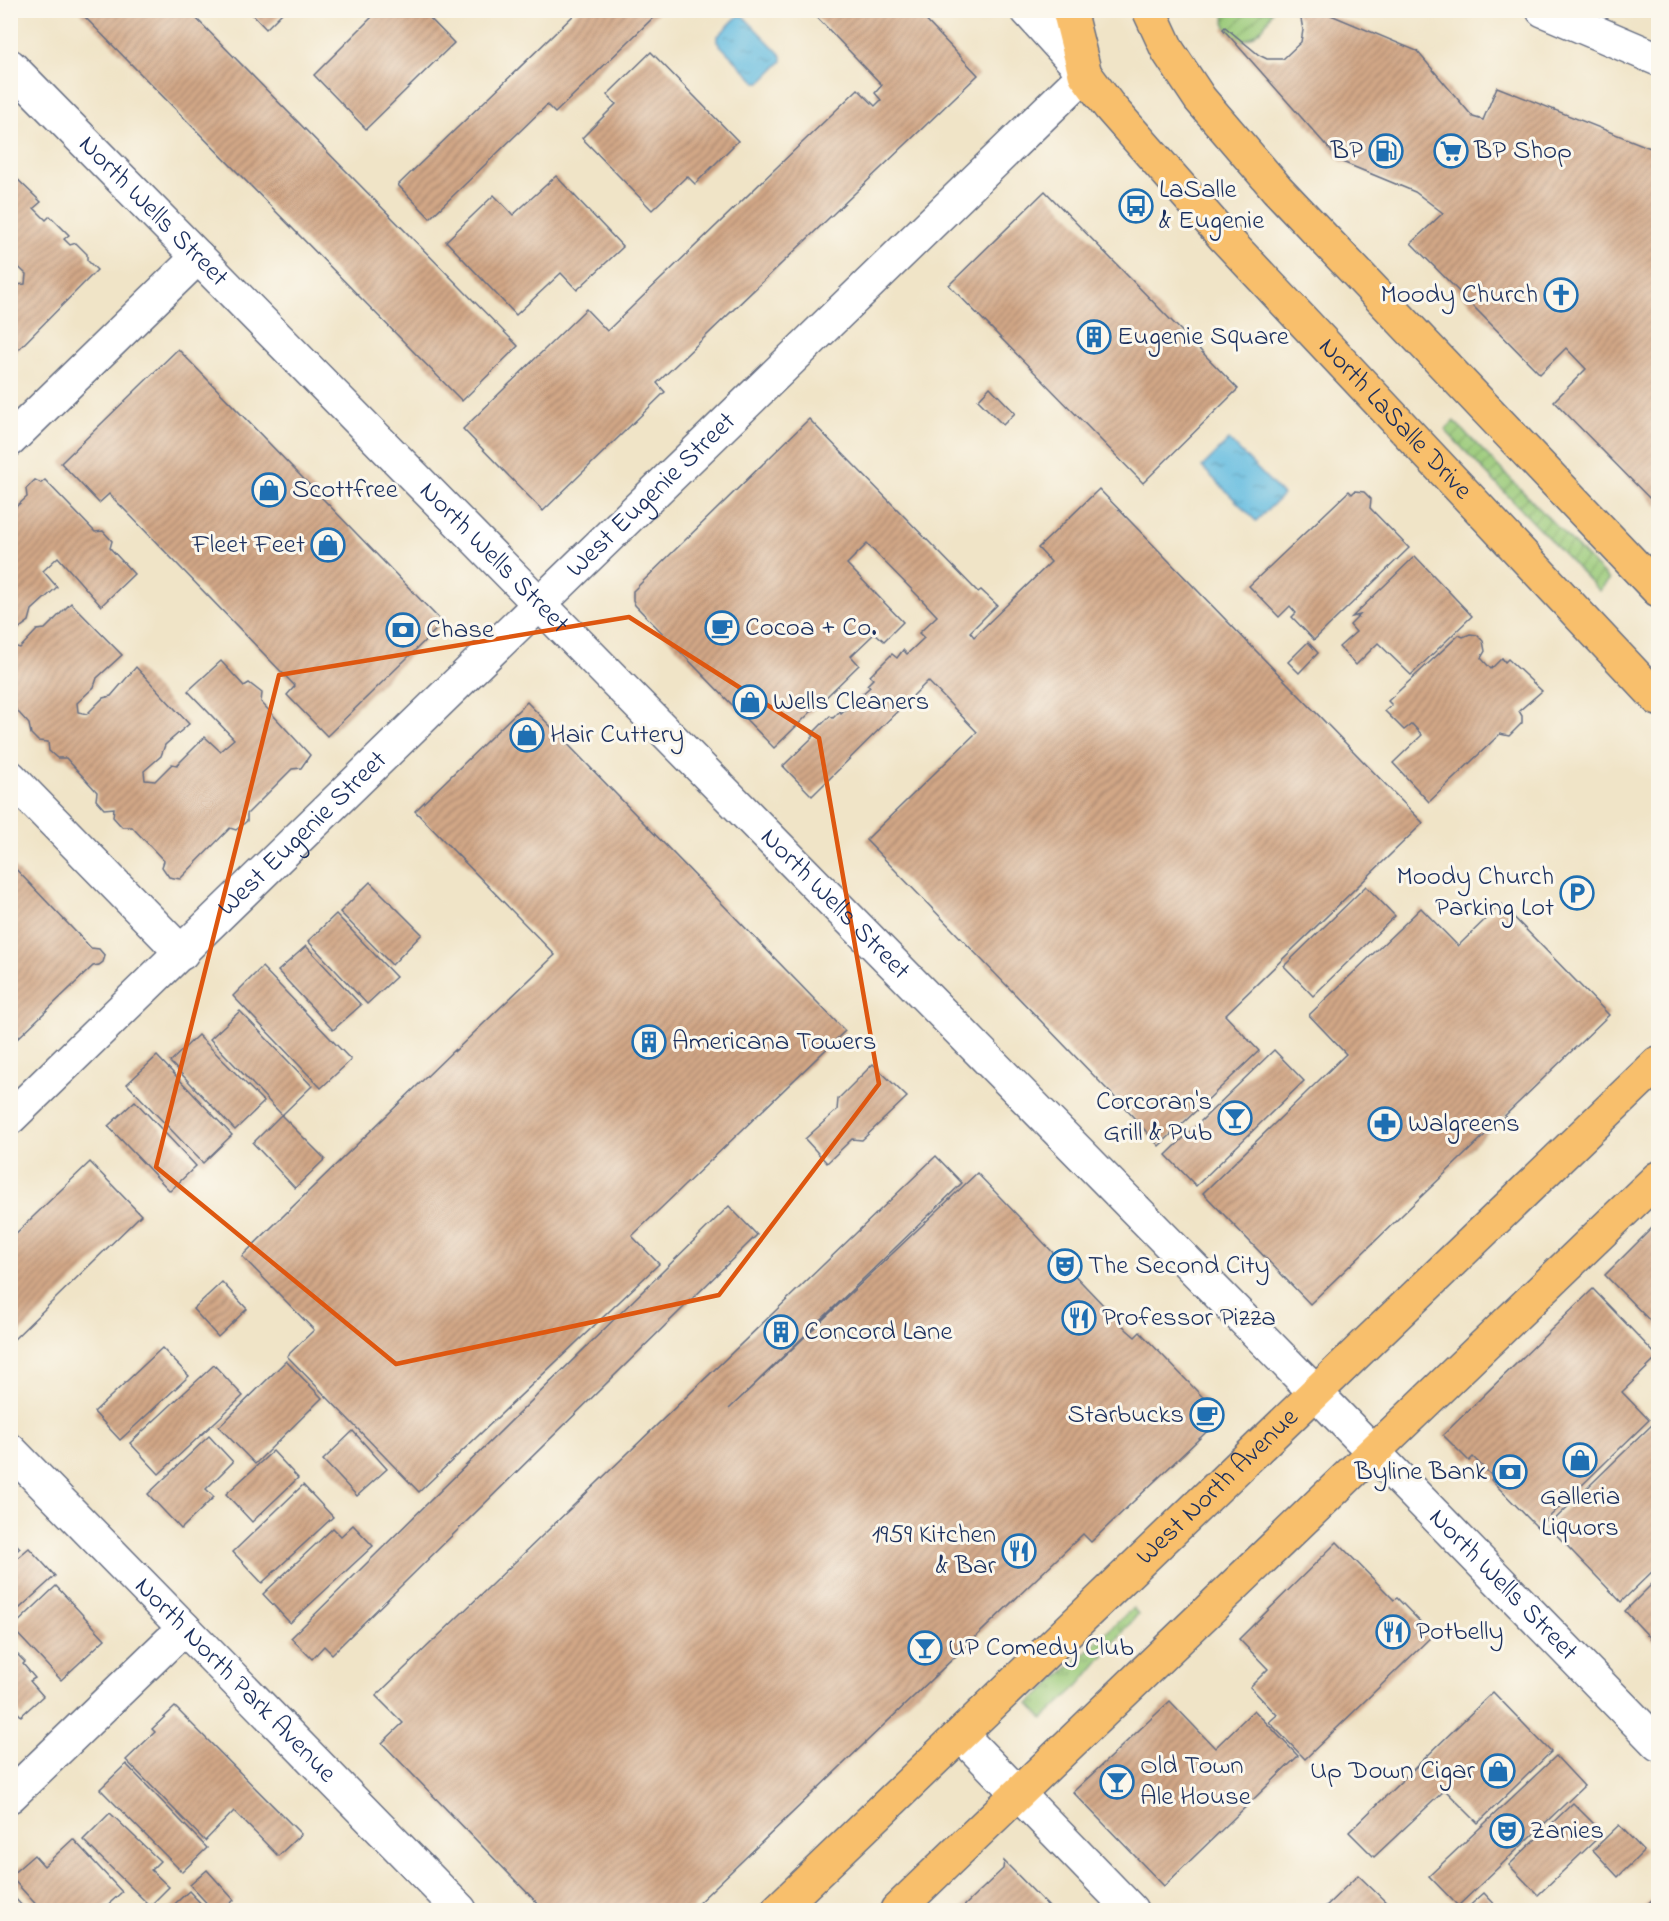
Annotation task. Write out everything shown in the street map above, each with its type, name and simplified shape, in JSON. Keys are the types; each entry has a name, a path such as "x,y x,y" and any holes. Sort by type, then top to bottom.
{"main road":[{"name":"North LaSalle Drive","path":"1069,10 1085,74 1109,106 1224,238 1659,699"},
{"path":"1149,10 1168,51 1200,99 1277,189 1659,590"},
{"name":"West North Avenue","path":"778,1911 1659,1063"},
{"path":"897,1911 1659,1178"}],"street":[{"path":"1027,10 1085,74"},
{"path":"1543,10 1659,59"},
{"name":"North Wells Street","path":"10,66 1659,1744"},
{"name":"West Eugenie Street","path":"10,1118 1085,74"},
{"path":"10,440 198,258"},
{"path":"10,777 182,953"},
{"name":"North North Park Avenue","path":"10,1450 460,1911"},
{"path":"10,1796 184,1628"},
{"path":"962,1735 1131,1911"}],"highlighted area":[{"path":"629,617 819,738 879,1084 719,1295 396,1364 156,1167 279,675"}],"green space":[{"path":"1225,11 1272,11 1260,30 1240,41 1225,25"},
{"path":"1454,421 1609,580 1599,591 1445,430"},
{"path":"1133,1608 1138,1614 1080,1684 1043,1719 1029,1704"}],"water":[{"path":"738,16 743,16 782,56 782,61 761,82 756,82 717,42 717,37"},
{"path":"1229,440 1283,495 1256,521 1202,467"}],"building":[{"path":"78,10 188,10 518,346 462,401"},
{"path":"248,10 285,10 266,29"},
{"path":"379,10 422,10 454,43 366,129 314,75"},
{"path":"456,10 480,10 470,18 459,15"},
{"path":"579,10 661,10 555,113 547,105 430,218 398,185"},
{"path":"810,10 916,10 978,75 657,383 665,392 543,511 463,429 586,309 607,331 858,89 875,106 881,100 875,93 882,85"},
{"name":"Moody Church","path":"1291,10 1319,10 1417,51 1473,117 1483,120 1497,87 1658,151 1658,507 1554,401 1586,369 1566,348 1540,374 1411,243 1443,213 1415,192 1340,161 1223,29 1225,27 1267,59 1283,59 1301,42 1303,30 1301,19"},
{"path":"651,52 738,141 695,184 687,176 652,210 582,138 616,104 607,95"},
{"path":"10,175 14,176 41,202 34,208 46,220 50,216 69,235 64,239 70,245 76,243 87,254 87,260 97,270 10,358 10,279 16,285 25,284 26,274 10,259"},
{"path":"556,176 623,247 577,290 561,273 516,315 446,241 494,195 513,215"},
{"name":"Eugenie Square","path":"1045,191 1238,389 1143,483 949,285"},
{"path":"178,349 443,623 327,736 287,695 295,686 123,508 109,494 99,503 61,463"},
{"path":"990,387 1015,413 1003,425 978,400"},
{"path":"809,419 978,592 981,590 997,605 970,632 974,637 1051,562 1038,548 1099,489 1423,823 1225,1015 1259,1051 1159,1146 866,840 977,732 928,681 812,796 783,766 814,736 812,734 830,716 833,718 840,711 841,713 870,687 867,685 873,679 870,676 892,654 897,658 903,650 907,654 924,638 919,633 937,616 924,602 867,544 847,564 903,622 884,641 875,633 851,656 859,665 774,748 635,605 633,591"},
{"path":"35,480 41,483 45,480 95,532 103,531 112,541 110,548 134,574 101,606 58,557 43,571 57,587 32,610 29,621 10,635 10,512 27,497 26,489"},
{"path":"1349,491 1352,494 1355,491 1364,492 1371,499 1370,508 1409,548 1314,640 1292,617 1296,613 1290,606 1279,617 1249,586"},
{"path":"1415,556 1472,616 1411,675 1378,643 1356,665 1339,647 1356,632 1350,625 1360,615 1352,617"},
{"path":"71,603 122,655 97,678 94,687 77,703 78,712 87,714 103,698 111,696 136,667 189,724 165,745 161,756 144,771 145,780 155,781 172,764 177,765 205,737 220,751 234,739 188,691 221,661 244,686 249,683 262,693 261,702 310,755 301,768 292,769 247,814 247,821 236,830 230,828 180,879 169,877 162,867 164,861 132,827 122,827 113,817 114,808 104,809 96,800 97,792 66,758 57,758 49,751 48,742 38,741 31,734 29,724 10,703 10,645 20,648 37,630 45,629"},
{"path":"1470,634 1477,635 1483,641 1485,651 1481,658 1491,669 1502,658 1505,662 1508,659 1542,691 1519,711 1522,723 1509,736 1500,734 1429,802 1393,763 1422,735 1412,724 1404,730 1385,711 1392,705 1388,701 1459,635 1463,637"},
{"path":"1308,642 1318,653 1299,673 1288,662"},
{"path":"527,702 845,1031 632,1236 659,1264 419,1492 287,1356 314,1330 242,1256 555,955 415,811"},
{"path":"10,863 91,948 99,949 105,956 103,962 93,966 16,1040 10,1035 10,967 15,963 15,952 10,951"},
{"path":"370,882 422,934 392,965 340,912"},
{"path":"1366,886 1395,916 1313,996 1284,966"},
{"name":"Walgreens","path":"1501,904 1609,1015 1310,1304 1203,1193 1346,1054 1309,1015 1421,908 1458,946"},
{"path":"336,914 396,977 367,1004 308,941"},
{"path":"306,946 361,1005 333,1030 278,971"},
{"path":"262,967 351,1060 321,1088 233,996"},
{"path":"240,1011 312,1086 282,1115 210,1039"},
{"path":"198,1035 264,1102 235,1130 170,1062"},
{"name":"Corcoran's Grill & Pub","path":"1274,1050 1304,1081 1196,1186 1166,1155"},
{"path":"157,1056 232,1135 203,1163 127,1084"},
{"path":"873,1064 907,1097 862,1140 852,1139 827,1163 805,1139 837,1110 838,1099"},
{"path":"135,1101 196,1166 170,1191 108,1126"},
{"path":"281,1115 325,1159 295,1188 253,1143"},
{"path":"936,1156 962,1183 729,1409 977,1173 1127,1330 1135,1337 1140,1332 1222,1417 1091,1542 1083,1534 691,1910 544,1910 382,1743 403,1723 376,1696"},
{"path":"90,1162 141,1215 10,1343 10,1239"},
{"path":"729,1206 757,1235 332,1654 324,1646 312,1659 291,1638"},
{"path":"1658,1222 1658,1329 1605,1275"},
{"path":"222,1282 247,1309 218,1337 193,1309"},
{"path":"1593,1289 1658,1357 1622,1392 1649,1420 1538,1528 1491,1480 1493,1477 1473,1457 1469,1461 1443,1435"},
{"path":"162,1348 189,1376 120,1440 94,1412"},
{"path":"286,1361 322,1398 255,1464 219,1427"},
{"path":"214,1365 243,1396 159,1474 130,1443"},
{"path":"1658,1419 1658,1566 1621,1602 1548,1526"},
{"path":"353,1431 387,1469 357,1496 323,1460"},
{"path":"209,1436 233,1462 206,1489 214,1497 181,1529 148,1494"},
{"path":"273,1451 298,1478 252,1522 226,1494"},
{"path":"303,1485 333,1517 262,1583 233,1552"},
{"path":"353,1525 373,1546 290,1623 263,1594 333,1528 341,1536"},
{"path":"10,1538 20,1548 10,1557"},
{"path":"1337,1542 1394,1600 1397,1598 1433,1635 1305,1759 1269,1722 1277,1715 1250,1687 1268,1669 1239,1639"},
{"path":"29,1548 55,1576 10,1617 10,1564"},
{"path":"1658,1578 1658,1646 1625,1611"},
{"path":"56,1586 105,1639 61,1680 12,1628"},
{"path":"10,1647 25,1662 23,1664 35,1678 30,1681 43,1696 21,1716 10,1704"},
{"path":"1493,1692 1551,1752 1478,1823 1445,1790 1374,1857 1349,1832"},
{"path":"1170,1701 1215,1748 1254,1710 1298,1756 1164,1886 1073,1792"},
{"path":"175,1707 301,1834 278,1856 234,1811 205,1841 126,1760 155,1732 152,1729"},
{"name":"Zanies","path":"1556,1756 1584,1786 1458,1906 1429,1876"},
{"path":"126,1764 207,1848 182,1872 100,1789"},
{"path":"1573,1803 1603,1833 1538,1895 1509,1865"},
{"path":"110,1813 160,1861 151,1870 169,1887 150,1906 83,1840"},
{"path":"1619,1825 1644,1851 1618,1877 1593,1850"},
{"path":"73,1839 122,1892 102,1910 86,1908 83,1910 41,1910 10,1876 34,1855 44,1866"},
{"path":"1004,1861 1052,1910 960,1910 1003,1869"},
{"path":"207,1870 234,1900 223,1910 213,1910 190,1885"},
{"path":"1358,1875 1394,1910 1322,1910"},
{"path":"189,1891 207,1910 168,1910"},
{"path":"10,1893 26,1910 10,1910"},
{"path":"1484,1893 1500,1910 1465,1910"},
{"path":"1653,1899 1658,1905 1658,1910 1641,1910"}],"place":[{"name":"BP","path":"1386,151"},
{"name":"BP Shop","path":"1451,151"},
{"name":"LaSalle & Eugenie","path":"1136,206"},
{"name":"Moody Church","path":"1561,295"},
{"name":"Eugenie Square","path":"1094,337"},
{"name":"Scottfree","path":"269,490"},
{"name":"Fleet Feet","path":"328,545"},
{"name":"Cocoa + Co.","path":"722,628"},
{"name":"Chase","path":"403,630"},
{"name":"Wells Cleaners","path":"750,702"},
{"name":"Hair Cuttery","path":"527,735"},
{"name":"Moody Church Parking Lot","path":"1577,893"},
{"name":"Americana Towers","path":"649,1042"},
{"name":"Corcoran's Grill & Pub","path":"1235,1118"},
{"name":"Walgreens","path":"1385,1124"},
{"name":"The Second City","path":"1065,1266"},
{"name":"Professor Pizza","path":"1079,1318"},
{"name":"Concord Lane","path":"781,1332"},
{"name":"Starbucks","path":"1207,1415"},
{"name":"Galleria Liquors","path":"1580,1460"},
{"name":"Byline Bank","path":"1510,1472"},
{"name":"1959 Kitchen & Bar","path":"1019,1551"},
{"name":"Potbelly","path":"1393,1632"},
{"name":"UP Comedy Club","path":"925,1648"},
{"name":"Up Down Cigar","path":"1498,1771"},
{"name":"Old Town Ale House","path":"1117,1782"},
{"name":"Zanies","path":"1507,1831"}]}
